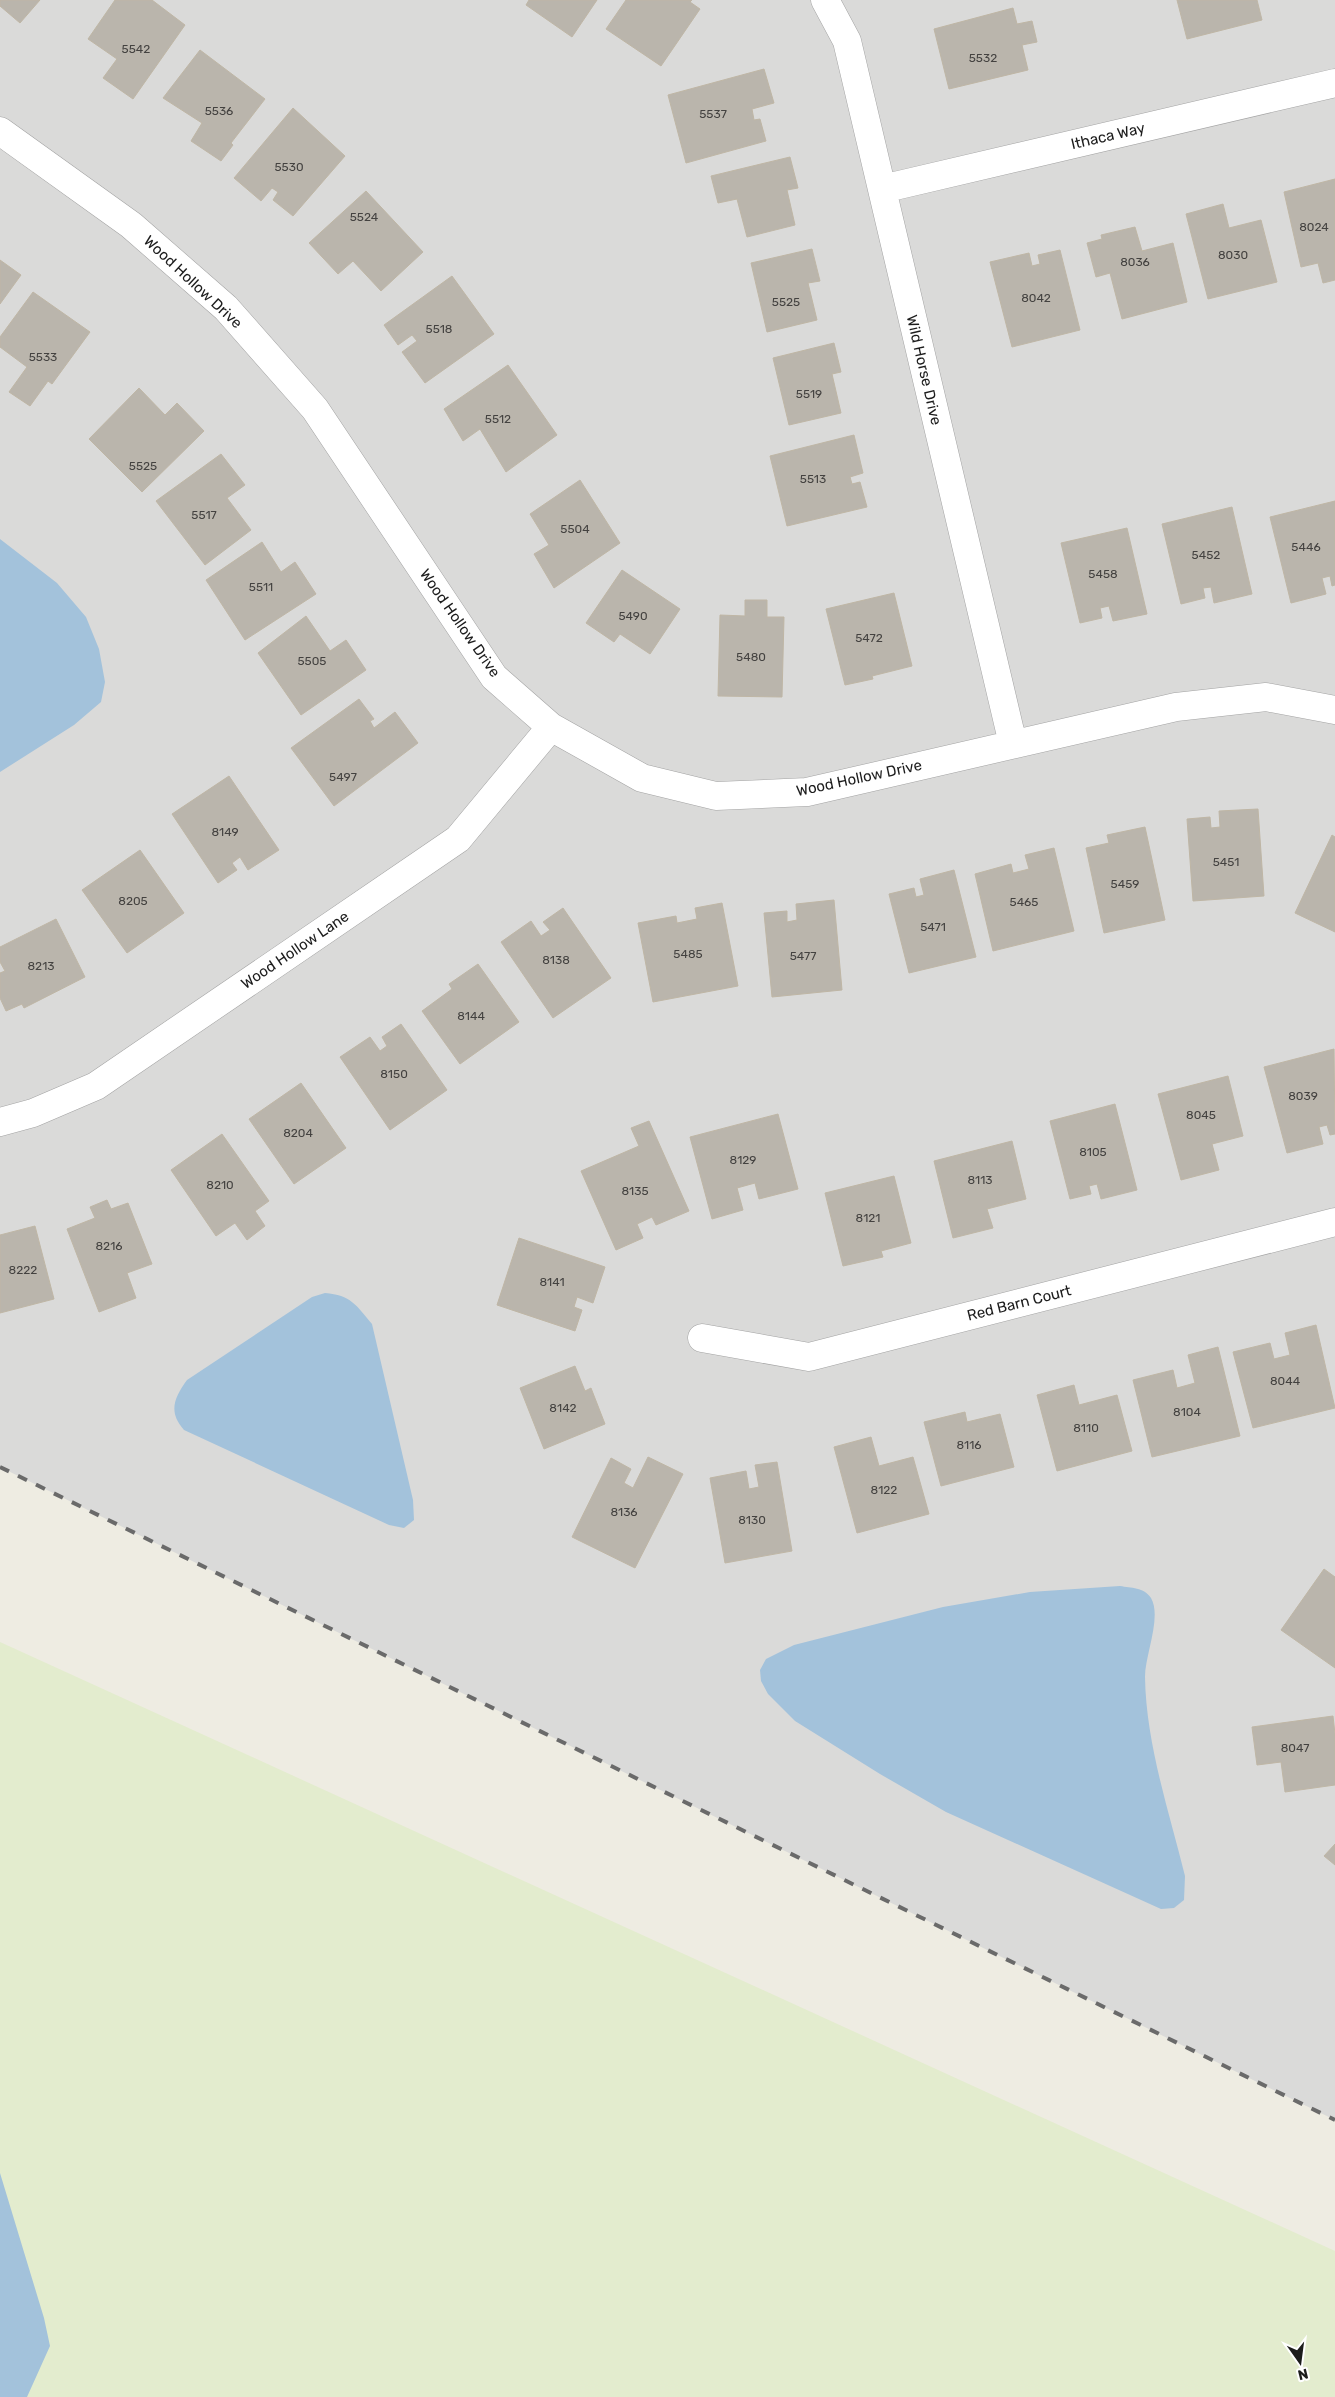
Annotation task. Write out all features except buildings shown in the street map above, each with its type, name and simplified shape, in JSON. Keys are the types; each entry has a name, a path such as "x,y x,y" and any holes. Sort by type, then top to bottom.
{"street":[{"name":"Wild Horse Drive","path":"825,0 846,41 1013,744"},
{"name":"Ithaca Way","path":"882,190 1335,83"},
{"name":"Wood Hollow Drive","path":"0,131 131,225 226,308 315,409 494,677 551,728 642,778 716,796 807,792 1176,707 1266,697 1335,710"},
{"name":"Wood Hollow Lane","path":"0,1122 33,1114 96,1086 458,839 551,728"},
{"name":"Red Barn Court","path":"702,1338 809,1357 1335,1222"}],"shaded area":[{"path":"0,0 1335,0 1335,2120 0,1467"}],"green space":[{"path":"0,1642 1335,2251 1335,2397 0,2397"}],"water":[{"path":"0,539 57,583 86,617 99,649 105,682 101,702 74,725 0,772"},
{"path":"325,1293 341,1296 352,1302 372,1324 413,1500 414,1520 404,1528 389,1525 184,1430 176,1417 174,1411 176,1399 187,1380 312,1297"},
{"path":"1120,1586 1145,1592 1151,1598 1154,1606 1154,1626 1145,1677 1146,1702 1159,1777 1185,1876 1184,1900 1174,1908 1161,1909 946,1812 880,1774 795,1721 768,1694 761,1681 760,1670 766,1659 794,1645 943,1607 1030,1592"},
{"path":"0,2173 44,2318 50,2346 27,2397 0,2397"}],"railway":[{"path":"0,1467 1335,2120"}]}
